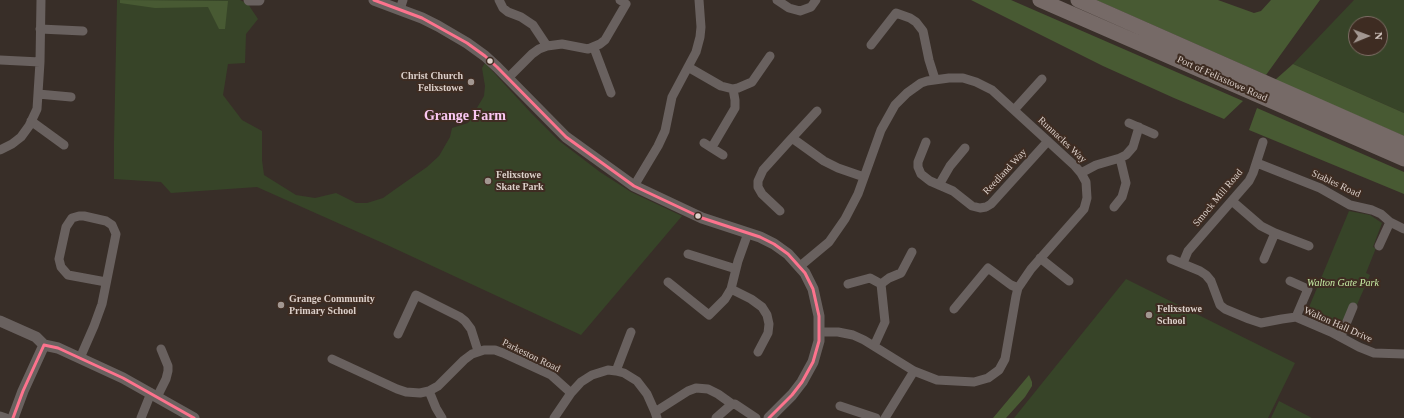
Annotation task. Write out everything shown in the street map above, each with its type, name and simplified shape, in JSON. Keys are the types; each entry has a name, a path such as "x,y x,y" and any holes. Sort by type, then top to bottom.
{"highway":[{"name":"Port of Felixstowe Road","path":"1040,0 1404,159"},
{"name":"Port of Felixstowe Road","path":"1078,0 1404,144"}],"street":[{"path":"0,150 12,144 21,137 37,109 40,62 41,0"},
{"path":"249,0 259,0"},
{"path":"374,0 402,4 467,43 485,56 566,137 634,186 702,218 748,233 774,244 788,254 800,267 809,281 815,295 820,332 815,356 808,372 792,395 769,418"},
{"path":"500,0 503,8 508,12 521,17 534,25 547,46"},
{"path":"508,78 538,49 562,44 582,48 594,48 605,40 626,4 620,0"},
{"path":"634,186 653,156 663,136 672,97 696,52 700,37 701,10 699,0"},
{"path":"777,0 789,8 800,11 812,7 816,0"},
{"path":"871,44 896,13 910,18 924,31 928,60 935,79"},
{"path":"40,29 83,31"},
{"path":"594,48 610,93"},
{"path":"688,67 721,86 733,89 752,82 770,56"},
{"path":"0,60 40,62"},
{"name":"Runnacles Way","path":"800,267 826,246 837,233 851,210 881,130 896,105 907,93 922,83 935,79 956,78 976,82 992,90 1082,173 1087,186 1087,198 1084,210 1040,258 1018,288 1014,303 1005,359 1000,370 994,374 981,381 958,382 937,380 914,371 864,340 846,333 820,332"},
{"path":"1014,110 1042,79"},
{"path":"723,155 708,145 735,108 733,89"},
{"path":"38,94 71,97"},
{"path":"780,211 762,194 758,187 758,180 763,170 817,111"},
{"path":"31,121 64,145"},
{"path":"1129,123 1154,134"},
{"path":"1082,173 1096,165 1120,158 1129,152 1133,147 1139,127"},
{"path":"792,138 824,161 838,168 864,177"},
{"name":"Reedland Way","path":"926,142 918,162 919,170 925,178 958,194 972,206 980,208 991,204 1048,141"},
{"name":"Smock Mill Road","path":"1182,263 1188,251 1249,180 1257,163 1263,142"},
{"path":"939,185 950,166 965,148"},
{"path":"1114,208 1122,197 1126,183 1120,158"},
{"name":"Stables Road","path":"1257,163 1320,188 1350,205 1372,210 1381,214 1390,222 1404,229"},
{"path":"1232,201 1260,226 1309,246"},
{"path":"80,358 99,314 116,238 114,228 110,223 79,216 72,218 66,227 59,259 61,267 68,274 106,282"},
{"path":"1379,246 1390,222"},
{"path":"668,282 709,315 725,299 731,289 748,233"},
{"path":"1264,259 1274,233"},
{"path":"882,284 889,278 901,273 912,252"},
{"path":"688,254 736,269"},
{"path":"1040,258 1069,281"},
{"name":"Walton Hall Drive","path":"1171,259 1206,275 1211,281 1217,300 1225,309 1261,324 1296,317 1341,336 1359,347 1374,353 1404,354"},
{"path":"954,309 988,268 1011,285 1018,288"},
{"path":"848,284 870,278 882,284"},
{"path":"1290,282 1308,289 1296,317"},
{"path":"874,346 885,322 882,284"},
{"path":"731,289 751,299 762,307 767,315 769,324 768,333 758,352"},
{"path":"332,359 402,391 415,393 429,391 440,384 468,356 478,351 471,330 465,321 457,315 416,295 398,334"},
{"path":"1341,336 1353,307"},
{"path":"0,321 36,337 44,345 58,348 80,358 154,395 194,418"},
{"path":"616,371 631,332"},
{"path":"13,418 23,391 44,345"},
{"path":"141,418 154,395 166,379 168,366 161,349"},
{"name":"Parkeston Road","path":"478,351 495,350 504,353 554,377 571,393"},
{"path":"558,417 571,393 581,382 592,375 608,370 631,376 640,383 647,394 656,415 688,391 700,387 718,394 756,418"},
{"path":"884,418 914,371"},
{"path":"429,391 442,418"},
{"path":"716,418 732,404"},
{"path":"840,406 876,418"},
{"path":"0,416 6,418"}],"green space":[{"path":"117,0 240,0 248,4 258,19 246,34 245,63 228,64 223,95 242,120 262,131 262,160 264,175 296,195 315,198 336,193 356,203 367,203 383,198 427,167 439,156 450,137 452,128 468,123 484,96 485,86 482,68 485,63 558,140 600,172 631,192 682,216 581,335 385,244 257,187 171,193 161,182 114,179"},
{"path":"120,0 228,1 225,29 219,29 208,7 155,8 120,3"},
{"path":"971,0 1011,0 1243,101 1224,119 1103,66"},
{"path":"1096,0 1218,0 1254,13 1261,11 1271,0 1320,0 1266,75"},
{"path":"1354,0 1404,0 1404,113 1293,64"},
{"path":"1293,64 1404,113 1404,136 1275,80"},
{"path":"1257,108 1404,172 1404,194 1249,130"},
{"name":"Walton Gate Park","path":"1349,211 1370,215 1382,223 1373,247 1376,248 1366,273 1370,275 1356,307 1340,328 1333,329 1331,325 1309,316 1307,312"},
{"name":"Felixstowe School","path":"1126,279 1295,363 1268,418 1014,418"},
{"path":"1029,375 1032,386 1025,397 1006,418 993,418"},
{"path":"1279,401 1312,418 1271,418"}],"transit line":[{"path":"374,0 422,18 467,43 497,67 566,137 634,186 702,218 760,237 774,244 788,254 805,273 813,289 819,316 819,341 813,362 802,382 792,395 769,418"},
{"path":"44,345 58,348 123,378 194,418"},
{"path":"13,418 23,391 44,345"}],"place":[{"name":"Christ Church Felixstowe","path":"471,82"},
{"name":"Felixstowe Skate Park","path":"488,181"},
{"name":"Grange Community Primary School","path":"281,305"},
{"name":"Felixstowe School","path":"1149,315"}],"district":[{"name":"Grange Farm","path":"465,116"}]}
